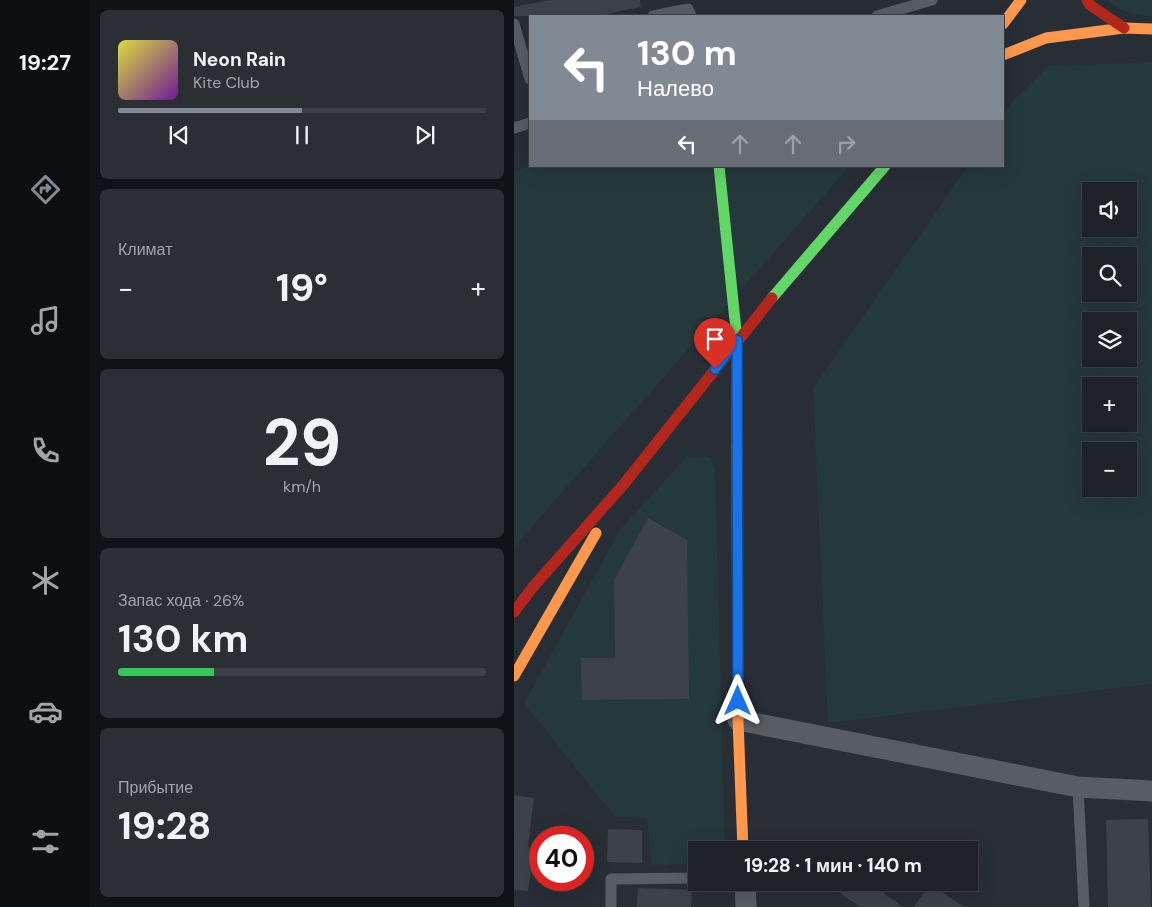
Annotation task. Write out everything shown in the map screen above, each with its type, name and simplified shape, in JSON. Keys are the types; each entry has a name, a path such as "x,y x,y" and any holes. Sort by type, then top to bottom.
{"main road":[{"path":"1004,23 1021,0"},
{"path":"1088,0 1090,6 1124,28"},
{"path":"1004,54 1046,38 1124,28 1152,29"},
{"path":"719,167 737,340 738,720 743,841"},
{"path":"514,612 533,587 624,484 737,340 884,167"},
{"path":"514,676 624,484"}],"street":[{"path":"738,720 1078,787 1152,791"},
{"path":"745,891 746,907"}],"lane":[{"path":"880,15 932,0"},
{"path":"658,15 688,9 691,15"},
{"path":"514,24 529,76"},
{"path":"514,128 529,123"},
{"path":"1078,787 1084,907"},
{"path":"611,907 611,879 688,878"}],"shaded area":[{"path":"1108,0 1152,0 1152,16 1128,12"},
{"path":"1152,62 1152,684 828,723 813,388 967,167 1004,167 1004,115 1014,100 1049,66"},
{"path":"529,166 849,167 514,547 514,171"},
{"path":"687,456 709,457 715,469 725,841 688,841 688,864 652,865 647,818 615,817 524,703 620,530"}],"building":[{"path":"550,0 640,0 641,7 601,15 514,16 514,7"},
{"path":"648,518 687,540 689,699 582,700 581,658 615,658 614,580"},
{"path":"514,795 534,798 531,826 529,826 528,891 514,890"},
{"path":"1148,819 1151,907 1108,907 1106,820"},
{"path":"608,829 642,830 642,863 607,862"},
{"path":"638,888 692,891 691,907 637,907"},
{"path":"838,891 886,891 884,894 903,907 860,907"},
{"path":"925,891 940,891 964,907 914,907"}],"traffic: fast":[{"path":"719,167 737,340 737,446"},
{"path":"772,298 884,167"}],"traffic: slow":[{"path":"1004,23 1021,0"},
{"path":"1004,55 1046,38 1124,28 1153,29"},
{"path":"737,446 738,720 743,841"},
{"path":"514,676 596,533"}],"traffic: jam":[{"path":"1087,0 1090,5 1124,28"},
{"path":"514,612 533,587 624,484 772,298"}],"route":[{"path":"715,369 737,340 738,701"}]}
